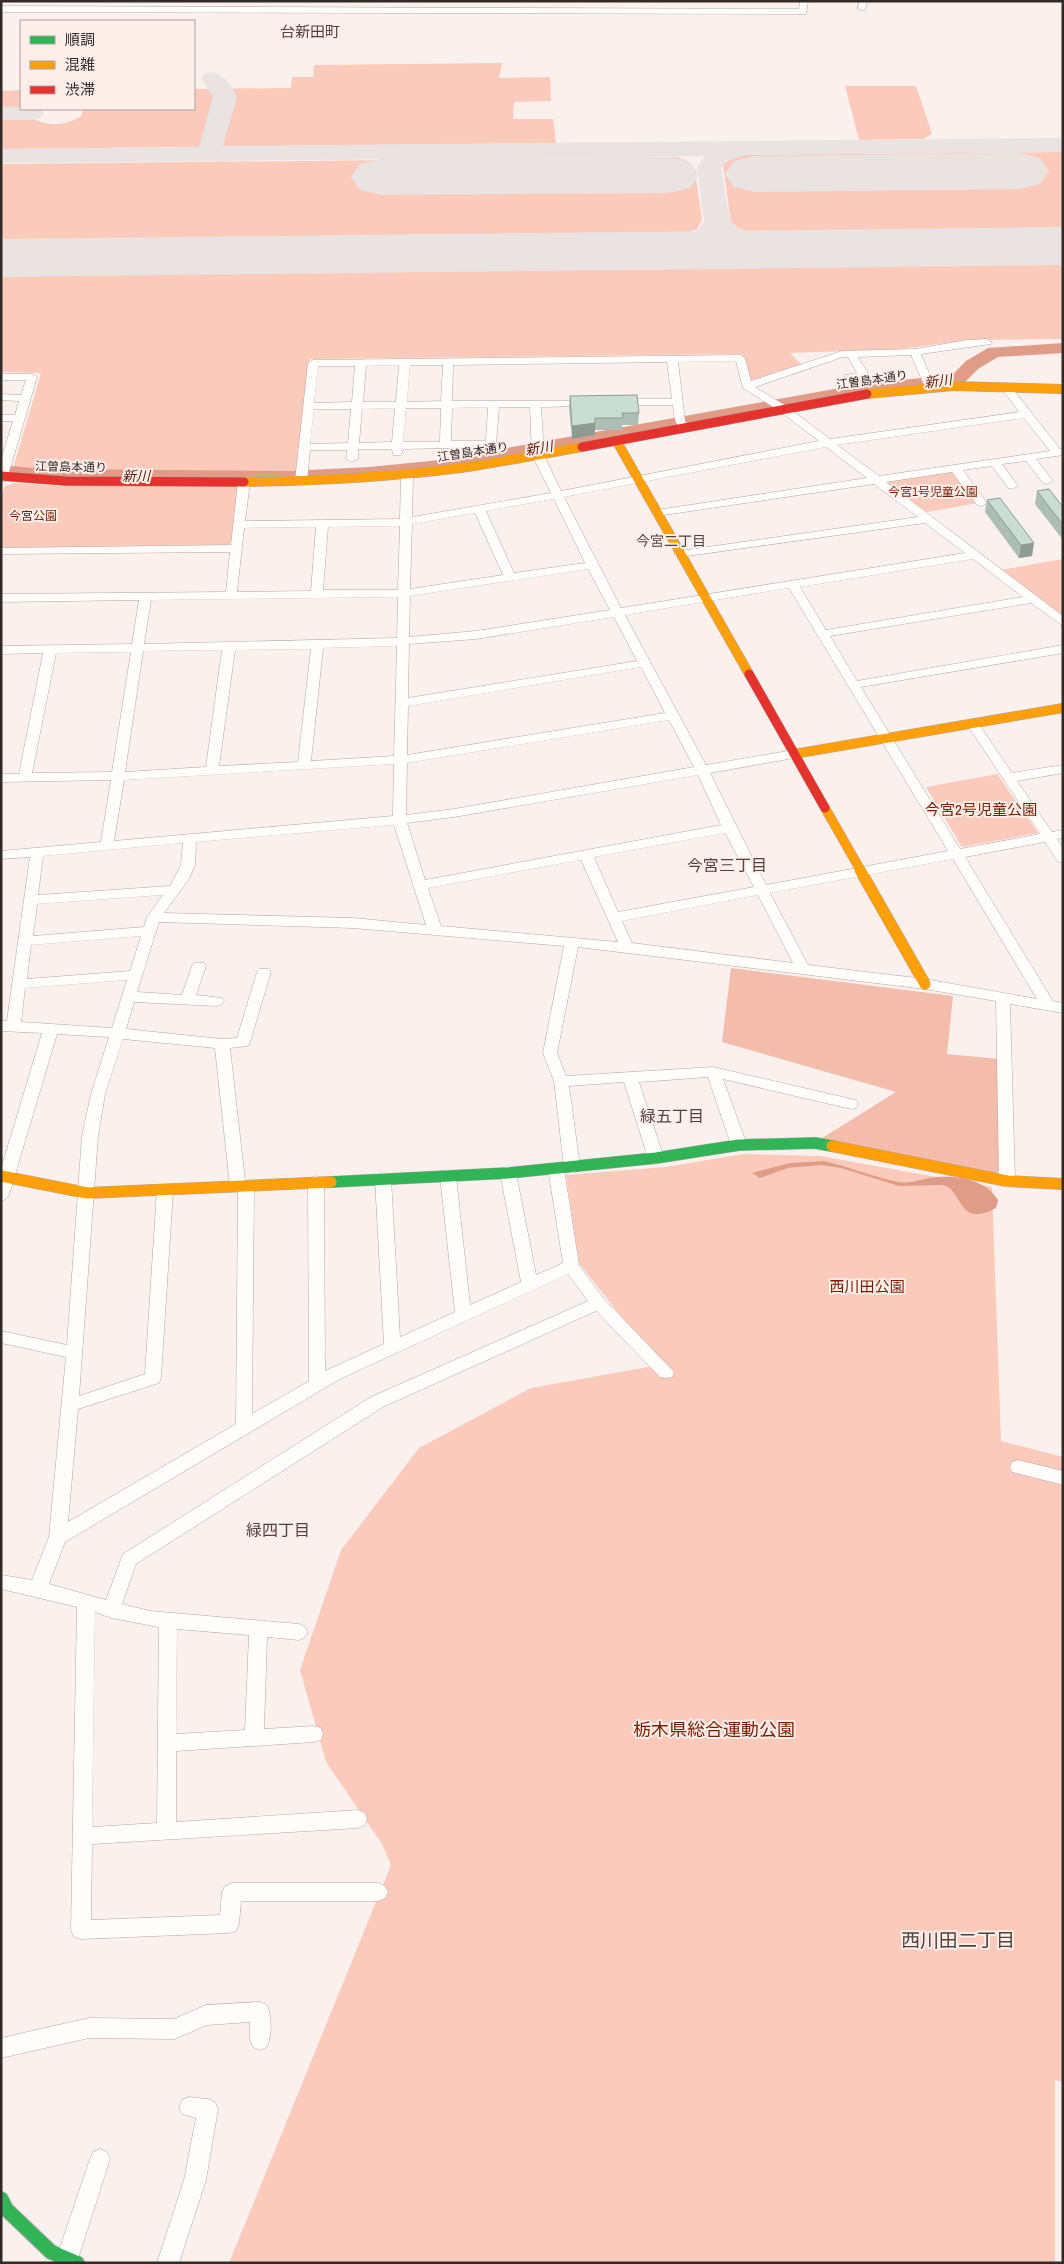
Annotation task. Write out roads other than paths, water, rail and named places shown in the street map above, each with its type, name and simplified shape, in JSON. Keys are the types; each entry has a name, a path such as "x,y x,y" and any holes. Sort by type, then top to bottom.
{"street":[{"path":"404,1 410,11"},
{"path":"565,1 574,11"},
{"path":"1,9 14,5 76,5 410,11 803,12 804,1"},
{"path":"747,386 842,354 915,352 967,343 987,342"},
{"path":"915,352 930,387"},
{"path":"849,377 864,375 851,354"},
{"path":"301,481 313,363 740,358 747,386 782,408 874,480 1063,622"},
{"path":"672,359 680,421 685,427"},
{"path":"445,445 448,361"},
{"path":"352,459 361,362"},
{"path":"397,450 405,362"},
{"path":"1,377 32,377 20,418 7,442 1,477"},
{"path":"1005,386 1060,452"},
{"name":"江曽島本通り","path":"1,477 59,481 244,482 407,475 538,455 782,408 867,394 930,387 1005,386 1063,389"},
{"path":"1,398 26,398"},
{"path":"310,406 677,402"},
{"path":"536,403 538,455 592,565 702,770 729,828 803,968"},
{"path":"305,447 353,446 397,450 445,445 491,444 494,404"},
{"path":"239,525 405,522 827,443 1027,414"},
{"path":"1,418 20,418"},
{"path":"616,440 925,984"},
{"path":"657,512 1060,452"},
{"path":"1029,457 1047,481"},
{"path":"995,462 1012,486"},
{"path":"955,468 981,502"},
{"path":"407,475 399,820 435,930"},
{"path":"232,596 244,482"},
{"path":"479,509 510,578"},
{"path":"680,554 928,519"},
{"path":"317,594 322,524"},
{"path":"1,551 237,548"},
{"path":"1,650 317,646 402,643 476,635 975,555"},
{"path":"1,598 405,593 592,565"},
{"path":"793,585 956,854 1056,1007"},
{"path":"107,846 146,597"},
{"path":"822,634 1033,599"},
{"path":"304,766 317,646"},
{"path":"212,772 229,647"},
{"path":"854,685 1063,649"},
{"path":"25,778 50,650"},
{"path":"402,703 645,663"},
{"path":"1,855 399,820 454,813 1063,708"},
{"path":"1,778 212,772 399,760 673,715"},
{"path":"972,723 1063,858"},
{"path":"1009,778 1063,769"},
{"path":"421,885 729,828"},
{"path":"613,918 861,870 1063,834"},
{"path":"38,1589 58,1537 76,1353 90,1136 98,1094 152,924 182,879 188,865 190,838"},
{"path":"37,853 18,984 7,1026 117,1032 222,1044 243,1042 264,972"},
{"path":"586,855 627,947"},
{"path":"30,900 173,890"},
{"path":"24,941 152,924 353,923 627,947 803,968 925,984 1056,1007"},
{"path":"572,943 550,1053 561,1080 572,1167"},
{"path":"188,999 199,966"},
{"path":"18,984 136,976"},
{"path":"130,997 217,1001"},
{"path":"1003,998 1007,1181"},
{"path":"1,1195 4,1177 51,1029"},
{"path":"222,1044 242,1186 244,1428"},
{"path":"561,1080 630,1078 713,1072 851,1104"},
{"path":"713,1072 739,1145"},
{"path":"630,1078 656,1158"},
{"path":"4,1177 87,1193 165,1190 508,1173 656,1158 739,1145 815,1143 1007,1181 1063,1184"},
{"path":"556,1169 571,1266 598,1303 666,1372"},
{"path":"508,1173 530,1285"},
{"path":"448,1176 462,1316"},
{"path":"384,1179 392,1347"},
{"path":"316,1182 317,1384"},
{"path":"71,1405 153,1378 165,1190"},
{"path":"58,1537 334,1374 571,1266"},
{"path":"111,1610 129,1559 377,1402 598,1303"},
{"path":"1,1337 76,1353"},
{"path":"1018,1467 1063,1478"},
{"path":"1,1582 38,1589 86,1604 150,1619 299,1632"},
{"path":"86,1604 81,1930 230,1924 232,1892 378,1892"},
{"path":"166,1831 168,1620"},
{"path":"254,1738 258,1629"},
{"path":"167,1743 314,1734"},
{"path":"82,1836 358,1819"},
{"path":"1,2048 89,2028 175,2029 206,2015 260,2012 260,2040"},
{"path":"168,2263 195,2180 208,2109 189,2107"},
{"path":"65,2258 100,2160"},
{"path":"1,2199 6,2209 65,2258"},
{"path":"40,2263 65,2258"}],"waterway":[{"name":"新川","path":"1,471 44,475 289,477 369,473 440,466 862,389 957,380 972,365 994,352 1063,348"}],"district":[{"name":"台新田町","path":"310,32"},
{"name":"今宮二丁目","path":"671,541"},
{"name":"今宮三丁目","path":"727,865"},
{"name":"緑五丁目","path":"672,1116"},
{"name":"緑四丁目","path":"278,1530"},
{"name":"西川田二丁目","path":"958,1940"}],"park label":[{"name":"今宮1号児童公園","path":"933,492"},
{"name":"今宮公園","path":"33,516"},
{"name":"今宮2号児童公園","path":"981,810"},
{"name":"西川田公園","path":"867,1287"},
{"name":"栃木県総合運動公園","path":"714,1730"}]}
